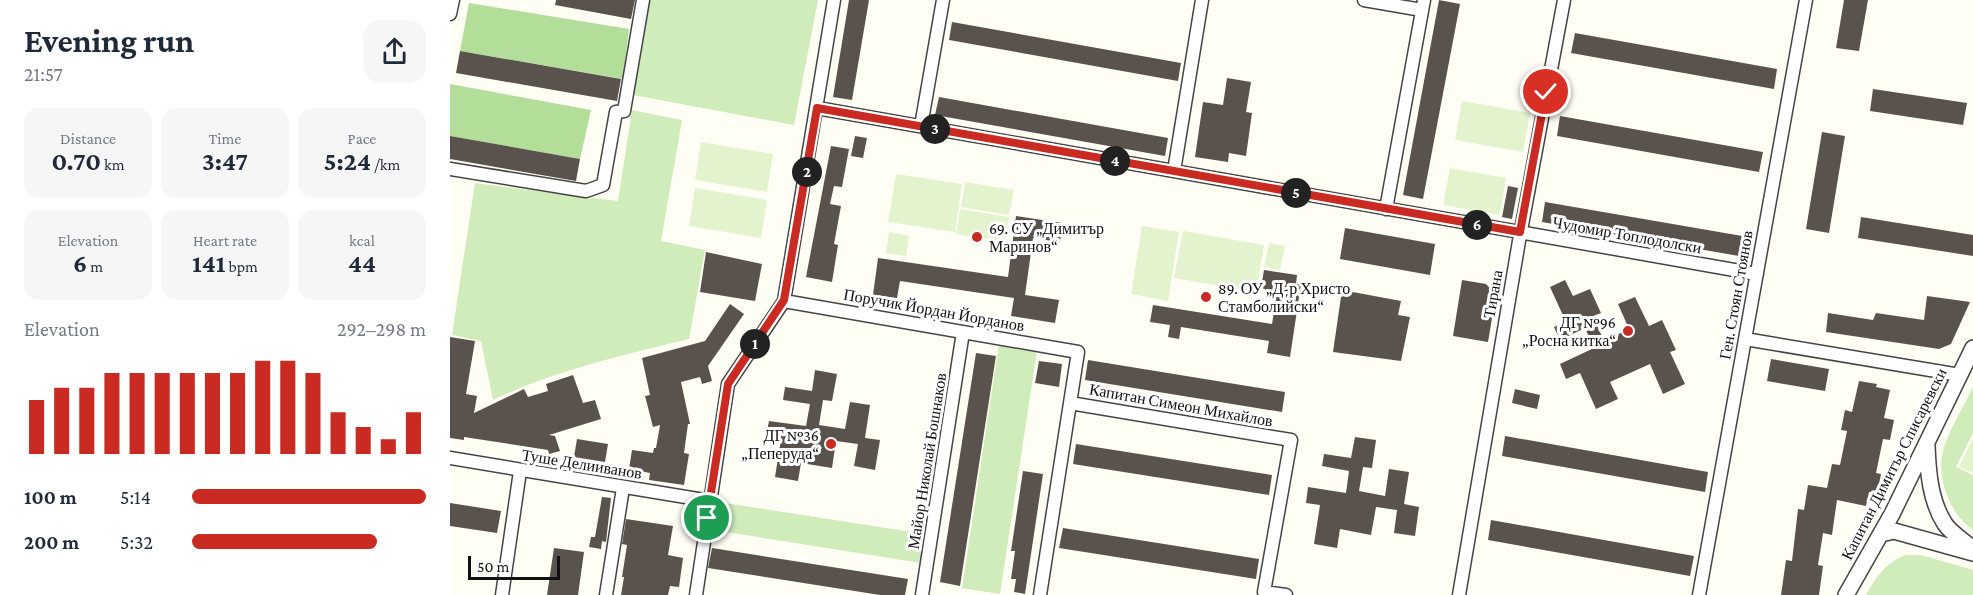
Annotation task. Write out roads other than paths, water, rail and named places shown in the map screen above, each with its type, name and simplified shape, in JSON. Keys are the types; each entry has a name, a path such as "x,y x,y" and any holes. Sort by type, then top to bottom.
{"street":[{"path":"450,15 453,0"},
{"path":"450,169 586,191 603,185 616,112 624,111 643,0"},
{"path":"696,595 728,384 784,300 834,0"},
{"path":"921,126 943,0"},
{"path":"1174,171 1202,0"},
{"path":"1364,0 1423,5 1386,209"},
{"name":"Тирана","path":"1459,595 1520,232 1564,0"},
{"name":"Ген. Стоян Стоянов","path":"1699,595 1806,0"},
{"name":"Чудомир Топлодолски","path":"817,108 1756,274"},
{"name":"Поручик Йордан Йорданов","path":"784,300 1078,351 1070,403"},
{"name":"Майор Николай Бошнаков","path":"922,595 963,332"},
{"path":"1745,339 1960,375"},
{"name":"Капитан Димитър Списаревски","path":"1845,595 1881,534 1927,446 1973,348"},
{"path":"1040,595 1070,403"},
{"name":"Капитан Симеон Михайлов","path":"1070,403 1291,440 1264,592 1286,595"},
{"path":"1927,446 1929,474 1935,504 1946,525 1973,551"},
{"name":"Туше Делииванов","path":"450,458 710,501"},
{"path":"502,595 520,471"},
{"path":"606,595 623,488"},
{"path":"1881,534 1894,531 1973,551"}],"place":[{"name":"69. СУ „Димитър Маринов“","path":"977,237"},
{"name":"89. ОУ „Д-р Христо Стамболийски“","path":"1206,297"},
{"name":"ДГ №96 „Росна китка“","path":"1628,331"},
{"name":"ДГ №36 „Пеперуда“","path":"831,444"}]}
